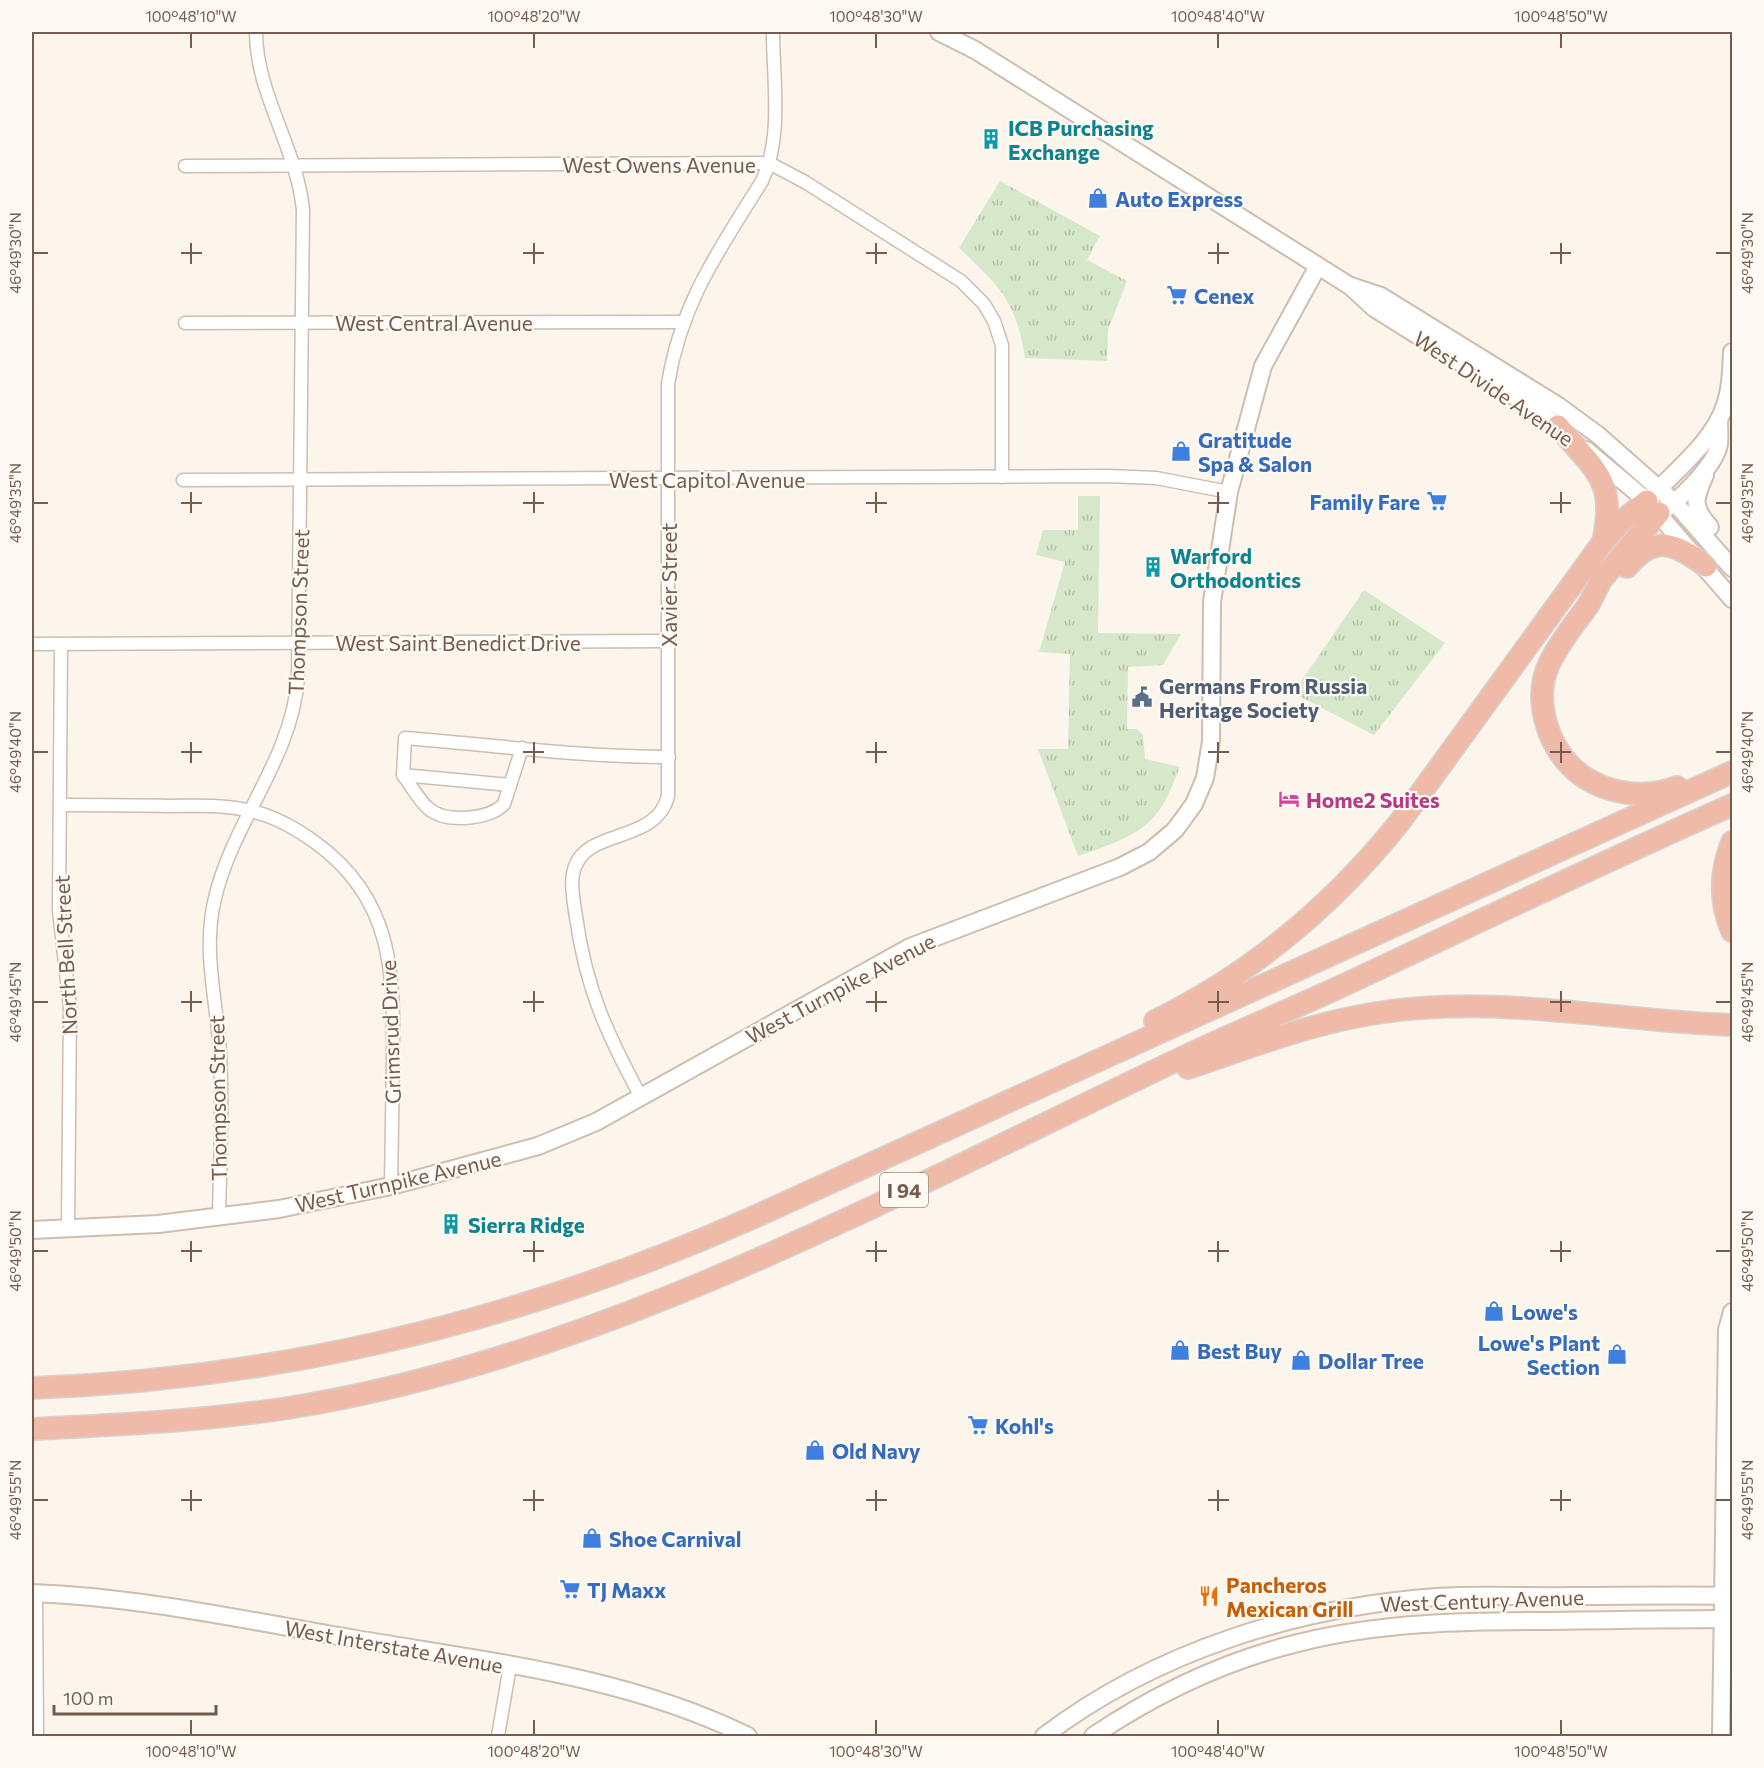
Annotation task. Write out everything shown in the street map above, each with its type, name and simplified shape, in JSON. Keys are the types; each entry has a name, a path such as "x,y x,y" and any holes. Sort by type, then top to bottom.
{"highway":[{"path":"1558,426 1594,465 1603,481 1607,509 1603,542"},
{"path":"752,1218 1176,1010 1239,973 1278,943 1321,907 1380,846 1603,542 1623,520 1660,501"},
{"path":"1660,501 1600,581 1588,605 1554,656 1543,689 1550,737 1571,766 1604,787 1624,792 1644,794 1678,787 1732,762"},
{"path":"1588,605 1606,592 1634,559 1659,544 1721,564"},
{"name":"I 94","path":"32,1388 109,1384 225,1372 321,1356 409,1337 578,1288 678,1250 752,1218 1732,772"},
{"name":"I 94","path":"32,1429 138,1424 290,1407 428,1376 527,1348 683,1291 1081,1108 1190,1054 1732,805"},
{"path":"1732,842 1725,863 1722,893 1732,931"},
{"path":"1081,1108 1169,1074 1307,1028 1378,1013 1436,1008 1510,1007 1732,1025"}],"street":[{"name":"Thompson Street","path":"219,1217 221,1061 210,966 210,927 222,874 283,746 294,712 299,643 303,210 294,166 262,76 256,32"},
{"name":"Xavier Street","path":"641,1097 605,1028 591,992 582,956 571,881 576,862 585,852 642,827 660,814 668,796 668,384 683,322 700,281 762,181 769,163 774,132 773,32"},
{"name":"West Divide Avenue","path":"939,32 975,50 1350,286 1374,308 1558,426 1660,501"},
{"name":"West Owens Avenue","path":"185,166 769,163 805,182 961,281 984,304 994,321 1002,345 1002,477"},
{"name":"West Turnpike Avenue","path":"32,1230 219,1217 310,1203 391,1186 538,1146 587,1126 895,955 959,927 1120,867 1149,852 1175,830 1194,804 1208,765 1212,602 1229,492 1256,389 1268,355 1318,266"},
{"name":"West Divide Avenue","path":"1350,286 1381,296 1557,405 1611,445 1660,501 1721,564 1732,599"},
{"name":"West Central Avenue","path":"185,323 683,322"},
{"path":"1660,501 1719,420 1725,407 1731,378 1732,352"},
{"path":"1719,420 1719,445 1696,500 1698,514 1710,527 1721,564"},
{"path":"1660,501 1713,458"},
{"name":"West Capitol Avenue","path":"183,480 1136,477 1192,483 1229,492"},
{"name":"West Saint Benedict Drive","path":"32,645 668,641"},
{"name":"North Bell Street","path":"62,645 59,922 70,1017 68,1229"},
{"path":"522,748 504,804 497,811 476,818 440,815 428,808 403,775 405,738 634,757 669,757"},
{"path":"403,775 510,785"},
{"name":"Grimsrud Drive","path":"60,805 216,806 252,811 298,831 335,858 364,893 382,931 390,961 393,991 391,1186"},
{"path":"1721,1737 1728,1619 1727,1330 1732,1312"},
{"path":"34,1593 37,1737"},
{"name":"West Interstate Avenue","path":"34,1593 142,1603 510,1666 637,1693 701,1715 748,1737"},
{"name":"West Century Avenue","path":"1044,1737 1070,1717 1172,1662 1255,1630 1327,1612 1371,1604 1439,1597 1728,1596"},
{"name":"West Century Avenue","path":"1093,1737 1136,1708 1199,1676 1249,1657 1302,1642 1369,1630 1451,1622 1728,1619"},
{"path":"498,1737 510,1666"}],"green space":[{"path":"1000,181 1100,236 1087,260 1127,281 1108,330 1107,361 1025,358 1017,322 1004,296 985,273 959,248"},
{"path":"1078,496 1100,496 1098,633 1181,634 1163,665 1128,667 1127,729 1137,729 1143,735 1145,759 1180,767 1170,792 1155,816 1136,832 1078,856 1038,749 1068,749 1070,654 1039,652 1065,562 1036,555 1043,530 1078,530"},
{"path":"1364,590 1445,643 1374,735 1293,693"}],"place":[{"name":"ICB Purchasing Exchange","path":"991,139"},
{"name":"Auto Express","path":"1098,198"},
{"name":"Cenex","path":"1177,295"},
{"name":"Gratitude Spa & Salon","path":"1181,451"},
{"name":"Family Fare","path":"1437,501"},
{"name":"Warford Orthodontics","path":"1153,567"},
{"name":"Germans From Russia Heritage Society","path":"1142,697"},
{"name":"Home2 Suites","path":"1289,799"},
{"name":"Sierra Ridge","path":"451,1224"},
{"name":"Lowe's","path":"1494,1311"},
{"name":"Best Buy","path":"1180,1350"},
{"name":"Lowe's Plant Section","path":"1617,1354"},
{"name":"Dollar Tree","path":"1301,1360"},
{"name":"Kohl's","path":"978,1425"},
{"name":"Old Navy","path":"815,1450"},
{"name":"Shoe Carnival","path":"592,1538"},
{"name":"TJ Maxx","path":"570,1589"},
{"name":"Pancheros Mexican Grill","path":"1209,1596"}]}
